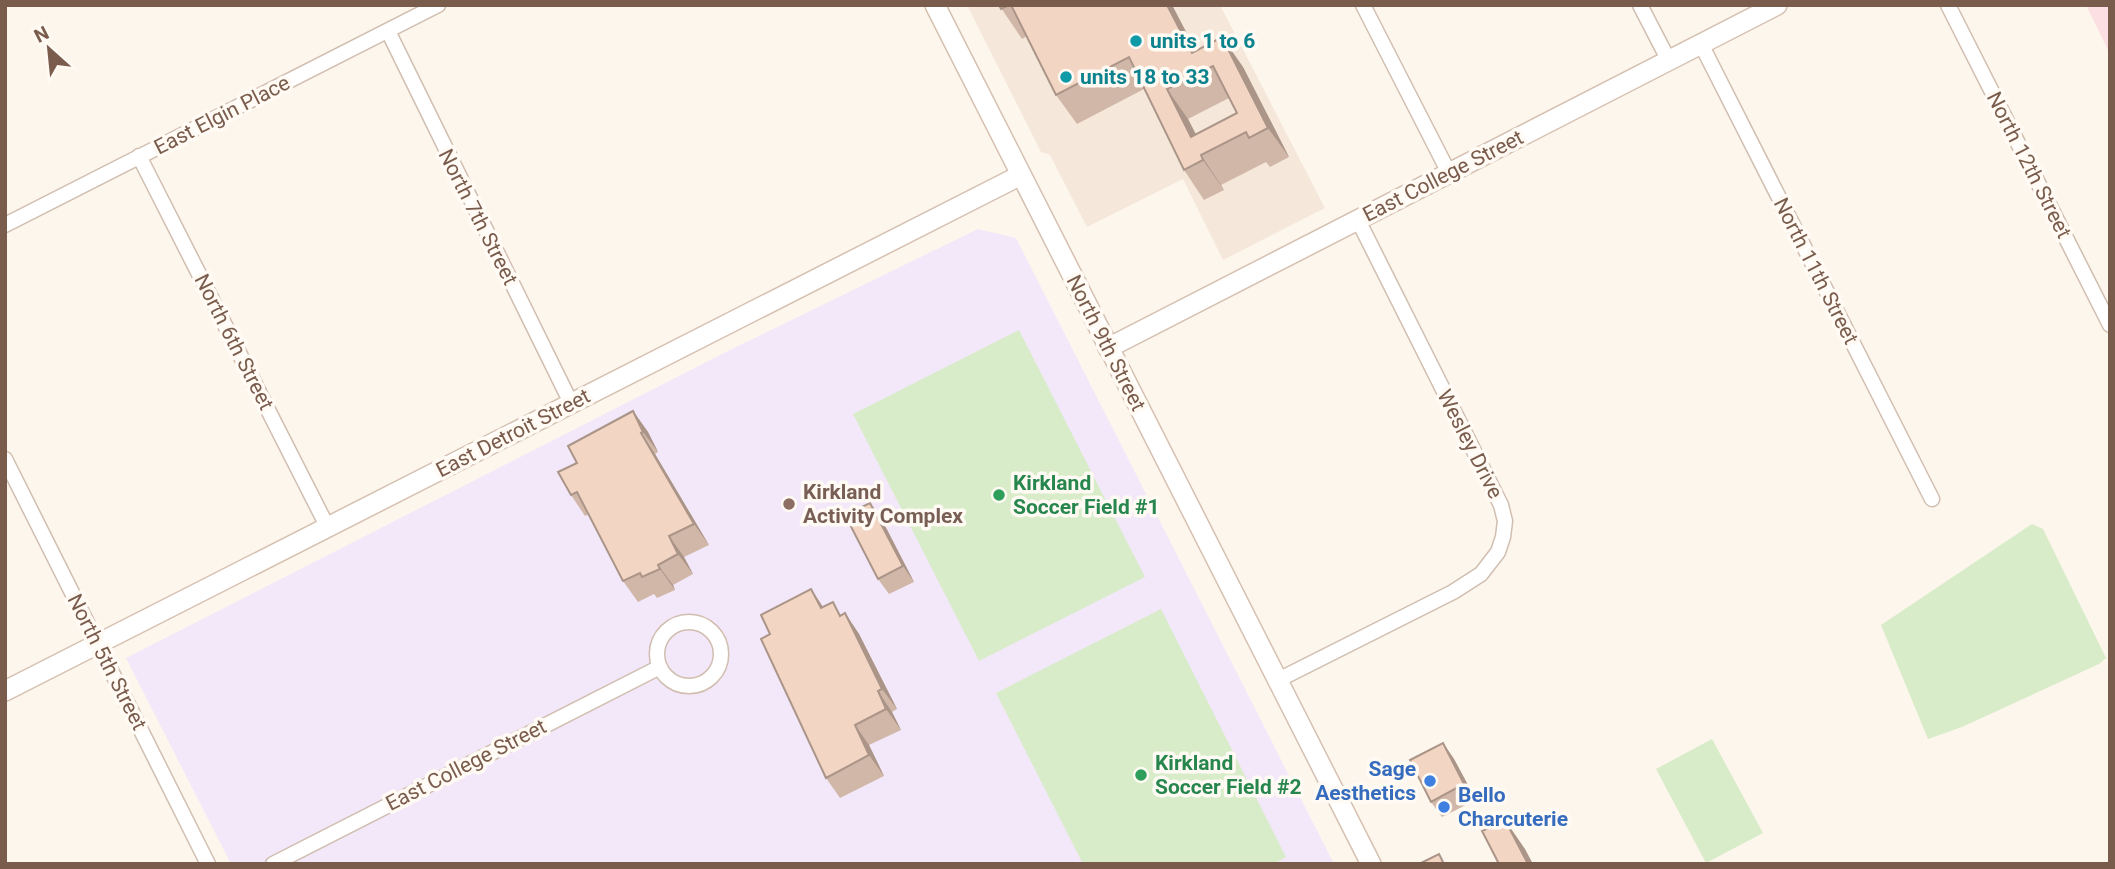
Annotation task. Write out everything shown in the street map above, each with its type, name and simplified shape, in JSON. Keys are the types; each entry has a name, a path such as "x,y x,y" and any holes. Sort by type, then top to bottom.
{"street":[{"name":"East Elgin Place","path":"5,225 438,5"},
{"name":"North 9th Street","path":"935,5 1371,864"},
{"path":"1363,5 1449,173"},
{"path":"1640,5 1669,61"},
{"name":"East College Street","path":"1108,348 1777,5"},
{"name":"North 12th Street","path":"1948,5 2110,325"},
{"name":"North 7th Street","path":"387,31 571,403"},
{"name":"North 11th Street","path":"1701,44 1932,499"},
{"name":"North 6th Street","path":"139,156 328,528"},
{"name":"East Detroit Street","path":"5,691 1021,175"},
{"name":"Wesley Drive","path":"1276,681 1472,581 1497,552 1505,530 1501,505 1357,220"},
{"name":"North 5th Street","path":"5,459 208,864"},
{"path":"681,623 702,625 718,640 720,660 717,670 703,682 682,685 673,681 660,667 658,645 663,635 681,623"},
{"name":"East College Street","path":"273,864 660,667"}],"shaded area":[{"path":"967,5 1220,5 1325,208 1223,260 1183,179 1087,227 1050,155 1041,152"},
{"path":"2086,5 2110,5 2110,54"},
{"name":"Kirkland Activity Complex","path":"978,229 1016,238 1334,864 231,864 126,658 730,350"}],"green space":[{"name":"Kirkland Soccer Field #1","path":"1019,330 1145,577 979,661 853,414"},
{"path":"2032,524 2043,529 2106,658 2099,664 1962,727 1928,739 1881,625"},
{"name":"Kirkland Soccer Field #2","path":"1161,609 1286,857 1273,864 1083,864 996,693"},
{"path":"1712,739 1763,833 1706,863 1656,769"}],"building":[{"path":"1011,5 1167,5 1192,53 1222,37 1268,128 1249,138 1246,132 1201,155 1203,160 1184,170 1129,57 1056,95","holes":["1213,66 1237,113 1191,137 1167,89"]},
{"path":"633,411 643,432 641,433 694,524 669,536 678,554 658,565 660,569 642,577 640,573 623,581 577,492 571,495 558,472 577,463 568,446"},
{"path":"870,503 903,566 878,579 845,515"},
{"path":"811,589 821,608 833,602 840,616 845,613 882,689 878,691 886,709 855,725 869,755 826,778 761,639 770,634 761,615"},
{"path":"1443,743 1464,784 1431,802 1410,760"},
{"path":"1505,820 1528,864 1499,864 1482,831"},
{"path":"1439,854 1444,864 1419,864"}],"place":[{"name":"units 1 to 6","path":"1136,41"},
{"name":"units 18 to 33","path":"1066,77"},
{"name":"Kirkland Soccer Field #1","path":"999,495"},
{"name":"Kirkland Activity Complex","path":"789,504"},
{"name":"Kirkland Soccer Field #2","path":"1141,775"},
{"name":"Sage Aesthetics","path":"1430,781"},
{"name":"Bello Charcuterie","path":"1444,807"}]}
